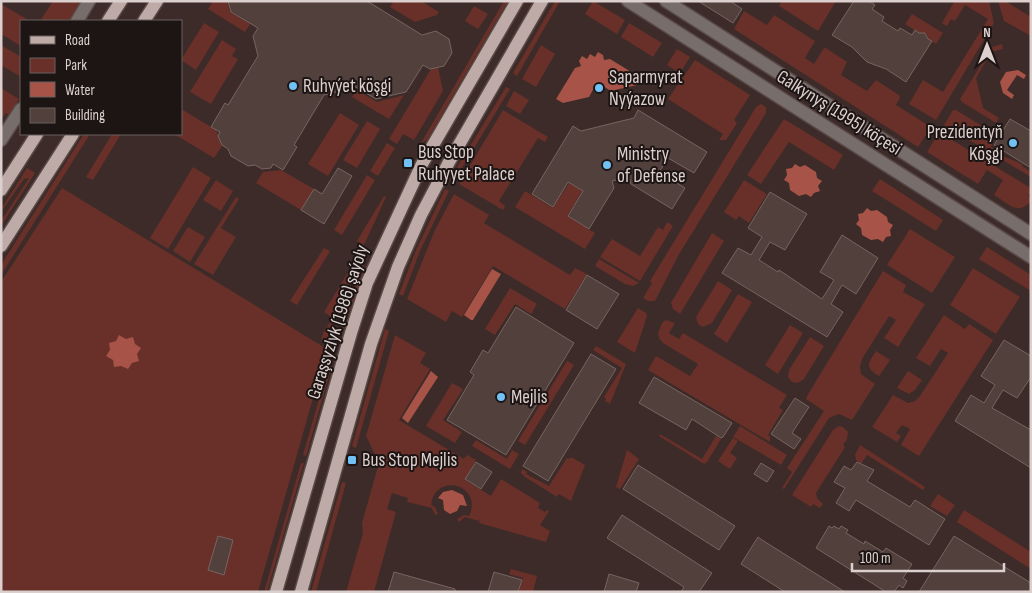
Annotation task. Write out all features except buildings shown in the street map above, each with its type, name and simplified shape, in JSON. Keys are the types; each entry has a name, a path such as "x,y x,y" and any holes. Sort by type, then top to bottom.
{"main road":[{"path":"109,20 121,1"},
{"path":"145,20 157,1"},
{"name":"Garaşsyzlyk (1986) şaýoly","path":"276,592 366,283 422,164 517,1"},
{"name":"Garaşsyzlyk (1986) şaýoly","path":"301,592 372,344 395,274 440,179 542,1"},
{"path":"477,70 496,81"},
{"path":"1,190 36,135"},
{"path":"1,246 72,135"},
{"path":"422,164 440,179"},
{"path":"374,266 395,274"}],"street":[{"path":"77,20 89,1"},
{"name":"Galkynyş (1995) köçesi","path":"628,1 1031,257"},
{"name":"Galkynyş (1995) köçesi","path":"666,1 1031,234"},
{"path":"1,140 20,111"}],"green space":[{"path":"53,1 82,1 71,20 41,20"},
{"path":"213,1 227,1 230,12 250,24 245,32 208,9"},
{"path":"394,1 421,1 439,12 437,15 415,22 390,7"},
{"path":"504,1 508,1 427,140 421,143"},
{"path":"555,1 560,1 517,76 513,73"},
{"path":"593,1 625,20 617,34 585,14"},
{"path":"782,1 836,1 818,31 779,6"},
{"path":"953,1 989,1 994,23 936,120 909,104 923,80 943,92 988,19 965,5 955,21 951,19 947,26 942,23"},
{"path":"998,1 1005,1 1031,17 1031,36 1004,21"},
{"path":"1,4 28,20 20,20 20,45 1,34"},
{"path":"474,6 488,14 478,29 465,21"},
{"path":"744,11 767,25 774,15 815,41 805,58 814,64 824,48 826,48 847,62 841,75 867,91 876,80 899,95 900,98 896,105 931,127 918,147 734,29"},
{"path":"912,14 943,33 936,44 929,39 926,33 919,33 905,24"},
{"path":"204,23 219,32 196,70 182,61"},
{"path":"629,23 662,43 653,57 621,37"},
{"path":"222,40 236,49 232,56 238,59 211,104 190,92"},
{"path":"1002,44 1003,49 991,52 976,78 983,108 999,118 996,123 960,99 992,47"},
{"path":"1,45 20,56 20,76 1,65"},
{"path":"541,45 555,54 536,87 522,79"},
{"path":"677,49 690,57 680,73 667,65"},
{"path":"695,60 750,95 734,120 737,123 726,140 719,140 723,134 668,99"},
{"path":"438,67 443,91 414,140 403,134 397,144 389,139 431,69"},
{"path":"506,87 510,89 454,181 450,179"},
{"path":"1,88 19,99 9,115 6,113 2,118"},
{"path":"357,90 377,102 404,95 389,119 352,97"},
{"path":"514,91 529,100 520,114 506,106"},
{"path":"761,104 766,107 766,113 678,256 655,301 648,301 643,298 652,283 650,281 756,107"},
{"path":"183,110 216,130 222,146 214,158 176,135 182,135"},
{"path":"503,110 548,137 545,142 538,138 499,201 505,206 503,210 459,184"},
{"path":"953,110 982,126 977,135 992,144 991,147 998,151 997,153 1023,165 1031,172 1031,177 944,125"},
{"path":"340,113 359,125 328,176 308,164"},
{"path":"784,119 843,155 834,170 789,142 761,184 747,175"},
{"path":"367,121 380,129 357,168 343,160"},
{"path":"939,132 1029,187 1031,191 1028,196 1031,197 1030,202 1021,208 1012,207 994,195 1003,180 987,170 978,184 927,152"},
{"path":"83,135 89,135 1,275 1,265"},
{"path":"111,135 120,135 93,180 86,177"},
{"path":"387,143 395,148 378,176 370,171"},
{"path":"193,167 211,178 168,249 150,238"},
{"path":"27,168 35,173 1,226 1,221 29,178 24,179 1,212 1,209"},
{"path":"281,170 314,189 301,210 256,183 263,172"},
{"path":"367,175 375,180 342,235 334,230"},
{"path":"880,179 943,220 936,231 872,191"},
{"path":"216,180 233,191 221,211 203,200"},
{"path":"744,180 767,194 749,223 739,216 736,220 724,212"},
{"path":"569,183 582,191 567,216 595,233 585,249 515,207 525,191 553,208"},
{"path":"62,188 327,349 258,592 1,592 1,282"},
{"path":"445,189 449,191 420,251 403,296 399,294 416,250"},
{"path":"454,194 489,215 484,223 570,275 575,268 587,274 565,309 493,266 462,317 452,311 446,322 407,299 435,230"},
{"path":"384,196 386,197 364,245 357,241"},
{"path":"236,197 239,199 221,228 236,237 213,275 194,264"},
{"path":"667,222 673,226 640,281 600,257 612,239 640,256 658,227 663,230"},
{"path":"188,227 205,237 190,262 173,251"},
{"path":"910,229 955,257 932,293 887,265"},
{"path":"712,233 724,241 680,314 673,309 671,303"},
{"path":"987,247 1031,275 1031,291 979,259"},
{"path":"324,248 330,251 297,305 290,301"},
{"path":"599,259 639,283 633,286 625,284 595,266"},
{"path":"355,261 357,262 327,344 321,340 324,331 333,318 324,312"},
{"path":"362,265 365,266 337,348 306,456 303,455 334,347"},
{"path":"973,268 1020,297 996,334 950,305"},
{"path":"883,271 906,285 903,292 925,304 898,347 884,338 896,320 889,316 862,359 860,367 861,374 875,384 852,420 839,414 829,418 784,489 782,488 792,472 787,468 824,411 806,399 807,396"},
{"path":"718,281 732,290 712,323 703,327 698,324 696,317"},
{"path":"510,288 537,304 531,314 515,304 495,335 485,329"},
{"path":"738,294 752,302 727,343 714,334"},
{"path":"638,308 646,313 647,316 635,353 617,342"},
{"path":"944,315 965,329 969,324 993,340 919,456 901,445 910,429 902,425 896,433 901,436 897,442 872,427 893,395 908,403 915,401 948,353 941,349 930,366 916,358"},
{"path":"666,320 675,323 669,333 679,339 683,333 787,395 779,408 783,410 768,435 770,442 648,370 656,356 690,376 698,364 663,343 659,338 658,333 662,323"},
{"path":"790,325 803,333 778,374 765,365"},
{"path":"385,329 389,331 356,448 352,446"},
{"path":"395,335 426,353 420,363 430,369 399,420 464,459 467,455 476,460 465,480 491,496 501,479 540,503 538,508 545,512 549,511 540,525 550,531 546,542 479,523 480,519 479,521 465,517 459,522 457,519 464,515 469,516 472,505 470,496 465,490 457,486 449,485 441,488 434,494 431,505 435,507 438,514 435,515 432,508 407,502 408,498 392,493 387,509 396,512 374,592 346,592 363,533 362,523 379,463 366,436"},
{"path":"810,337 824,346 804,379 798,383 792,382 788,377 789,370"},
{"path":"596,346 626,364 610,404 605,401 604,397 622,368 593,350"},
{"path":"876,351 890,360 879,376 871,370 869,365"},
{"path":"567,361 574,365 525,445 518,441"},
{"path":"908,371 922,380 915,390 909,394 897,388"},
{"path":"452,383 463,389 443,420 462,432 455,443 426,426"},
{"path":"740,426 787,455 781,465 733,437"},
{"path":"839,426 848,432 847,439 843,445 845,447 816,493 817,498 823,504 820,508 813,504 811,507 792,495 833,430"},
{"path":"660,434 702,459 716,436 721,439 704,464 659,436"},
{"path":"733,438 738,441 730,453 737,458 730,469 718,461"},
{"path":"476,440 507,459 512,450 519,454 510,469 472,446"},
{"path":"860,445 925,487 923,490 867,455 861,464 856,460 855,455"},
{"path":"627,450 639,459 620,489 616,487"},
{"path":"571,457 585,465 571,501 559,494 557,497 521,473 522,469 527,472 526,474 549,486 567,458"},
{"path":"301,463 304,463 267,592 264,592"},
{"path":"342,482 346,483 316,592 311,592"},
{"path":"938,494 955,505 947,516 930,506"},
{"path":"964,510 1031,552 1031,569 957,522"},
{"path":"511,569 537,576 533,592 519,592 523,578 509,574"}],"water":[{"path":"598,52 603,55 604,60 610,59 641,78 637,85 611,91 601,85 595,86 589,97 563,103 556,99 575,68 581,66 579,61 582,56 587,59 590,54 595,57"},
{"path":"1018,70 1026,75 1024,79 1017,75 1007,90 1014,95 1012,99 1003,93 1000,82 1006,72"},
{"path":"795,164 800,167 805,165 816,172 817,178 822,181 818,186 820,191 814,193 811,197 806,194 799,196 790,190 789,183 784,180 787,175 786,169 792,168"},
{"path":"867,208 871,211 877,210 887,217 888,222 893,225 890,230 891,236 886,237 883,242 878,239 871,240 862,235 861,228 856,224 859,220 858,214 863,213"},
{"path":"492,269 501,274 473,320 471,320 464,315"},
{"path":"119,335 126,339 133,337 135,344 141,348 137,354 139,361 132,363 128,369 121,366 114,367 113,360 106,356 110,350 109,343 116,341"},
{"path":"431,371 438,377 408,423 402,418"},
{"path":"452,490 463,495 467,506 460,505 457,511 450,514 444,510 443,500 438,498 443,492"}],"place":[{"name":"Ruhyýet köşgi","path":"293,86"},
{"name":"Saparmyrat Nyýazow","path":"599,88"},
{"name":"Prezidentyň Köşgi","path":"1013,143"},
{"name":"Bus Stop Ruhyyet Palace","path":"408,163"},
{"name":"Ministry of Defense","path":"607,165"},
{"name":"Mejlis","path":"501,397"},
{"name":"Bus Stop Mejlis","path":"352,460"}]}
